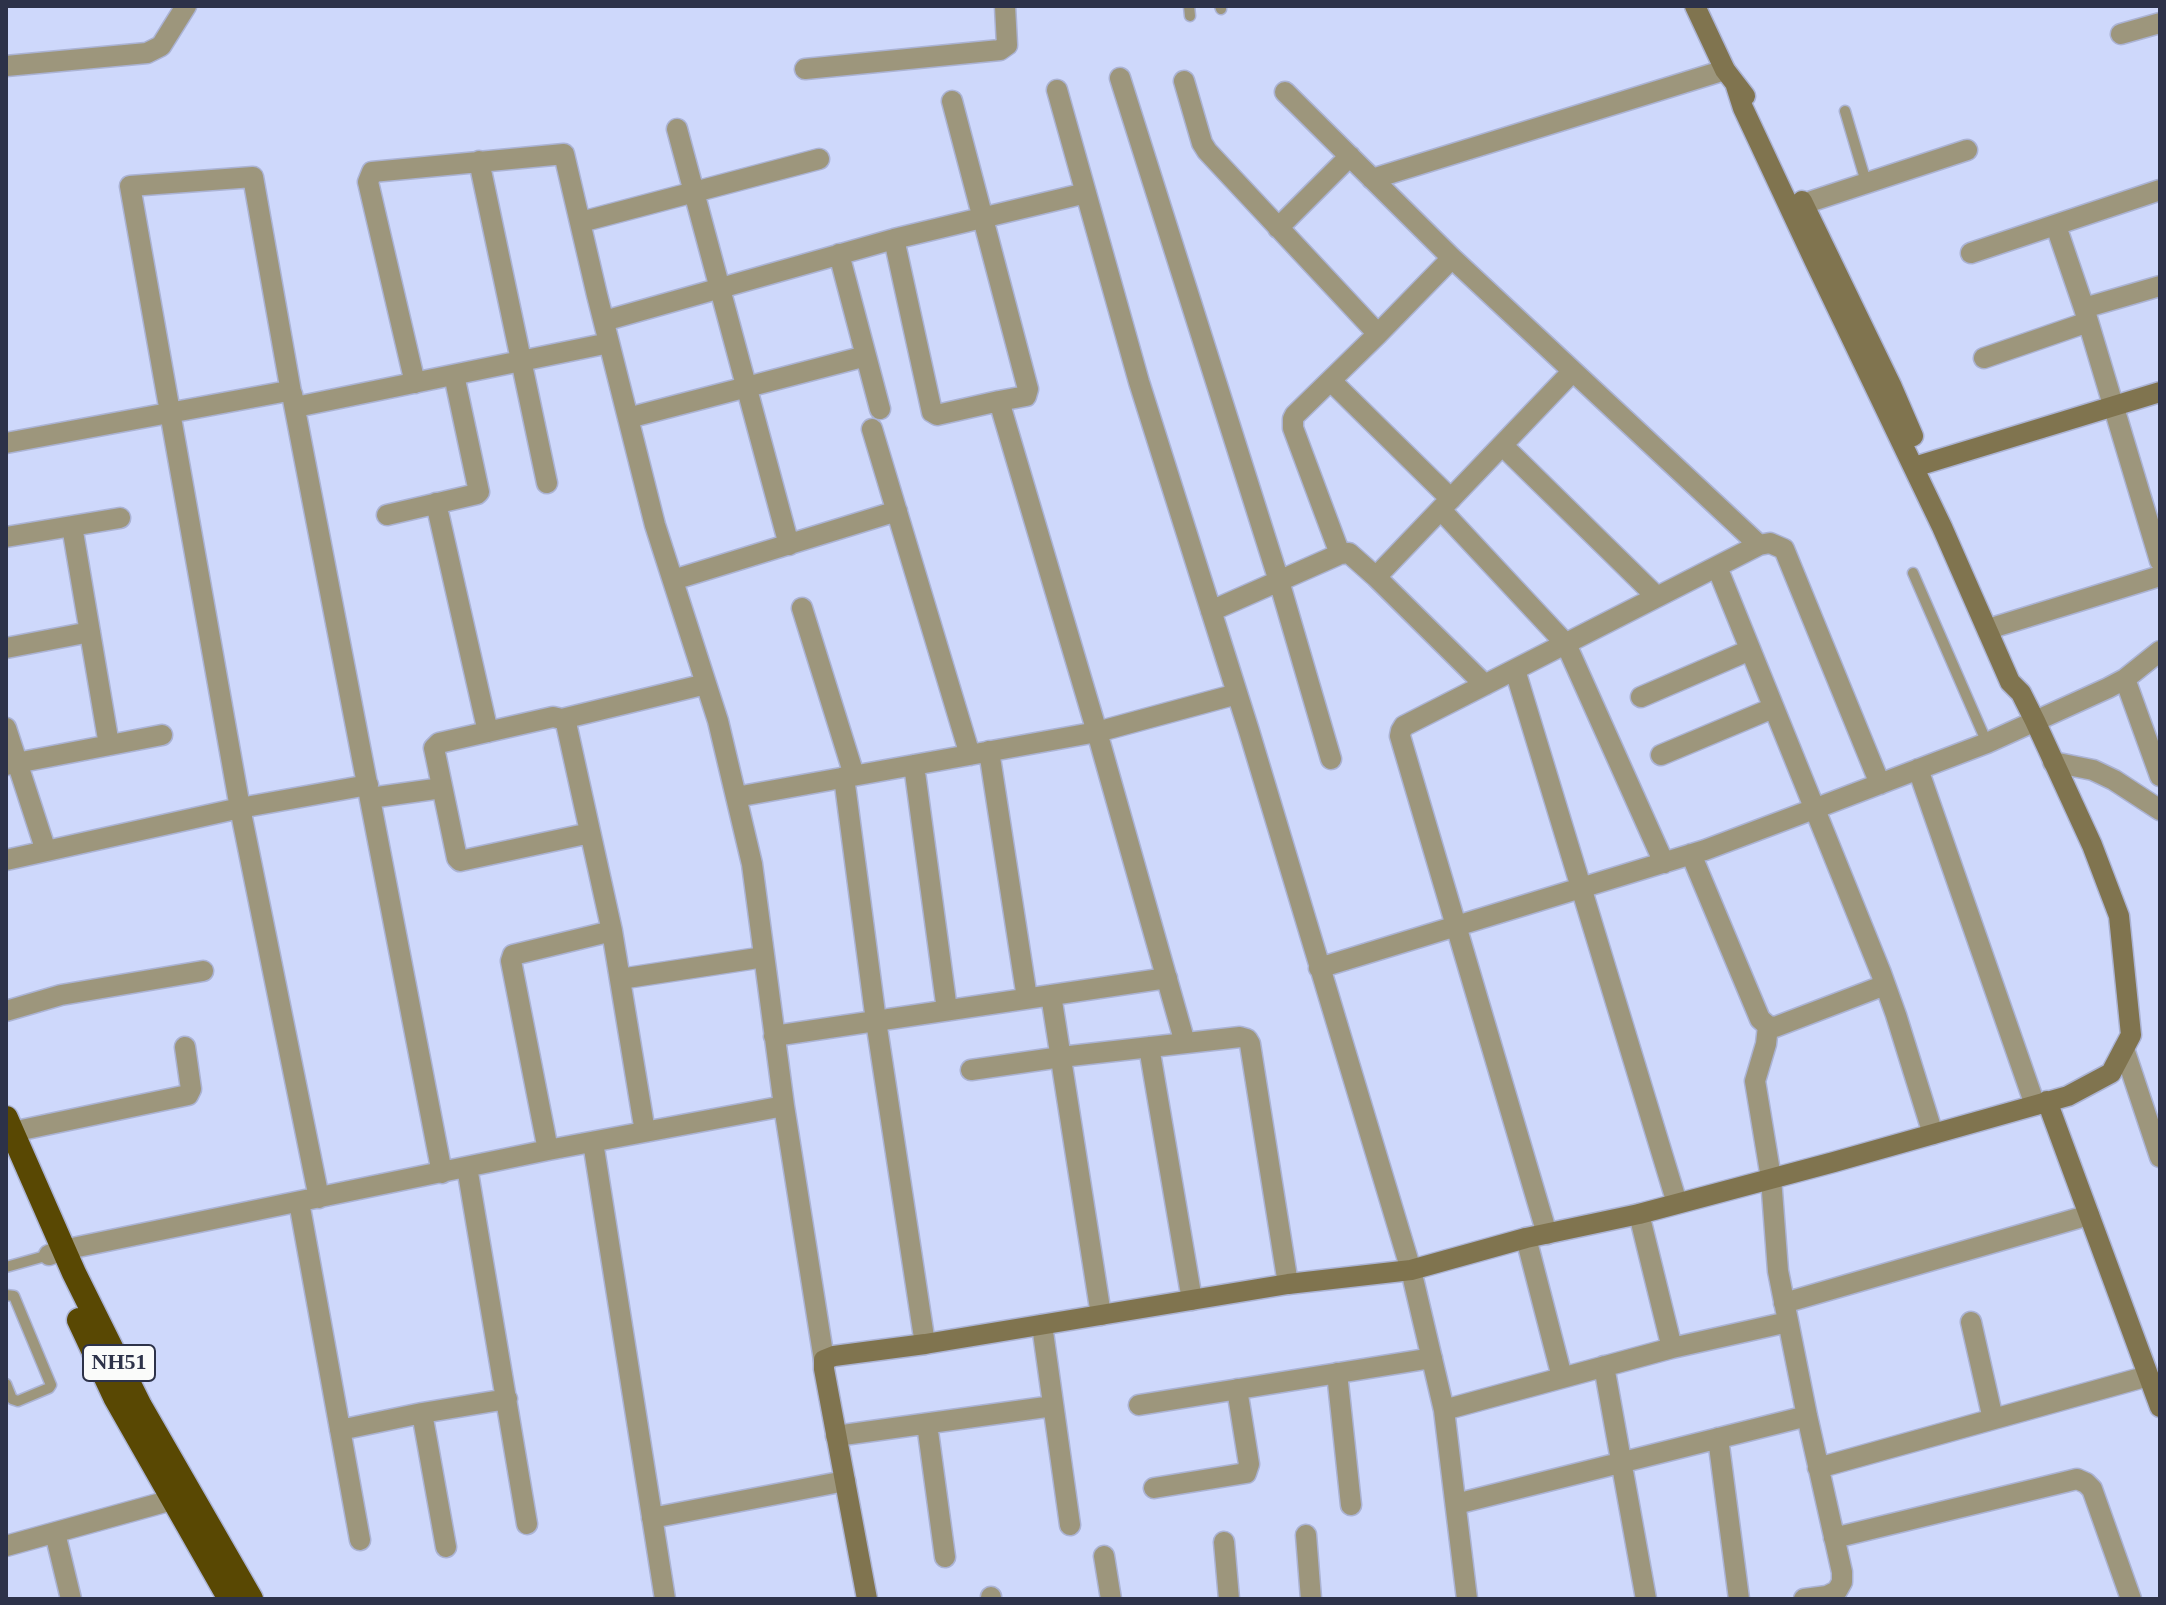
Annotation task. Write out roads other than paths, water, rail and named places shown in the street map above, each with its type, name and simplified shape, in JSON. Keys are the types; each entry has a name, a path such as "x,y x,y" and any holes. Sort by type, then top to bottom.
{"highway":[{"name":"NH51","path":"8,1135 115,1397 230,1599"},
{"name":"NH51","path":"56,1252 251,1599"}],"street":[{"path":"6,66 147,53 161,46 186,6"},
{"path":"805,69 1000,50 1007,45 1005,6"},
{"path":"824,1360 1288,1284 1411,1270 1526,1238 1639,1214 1933,1134 2068,1096 2111,1073 2131,1035 2119,916 2092,845 2021,693 2010,682 1993,629 1919,466 1815,262 1695,6"},
{"path":"2121,34 2160,23"},
{"path":"1120,78 1279,581 1331,759"},
{"path":"1372,179 1731,78"},
{"path":"1731,78 1758,112 1891,385 1919,466"},
{"path":"1184,81 1202,143 1215,161 1378,334"},
{"path":"1057,90 1139,382 1411,1270 1444,1410 1467,1599"},
{"path":"1285,92 1452,258 1759,545"},
{"path":"894,239 932,412 937,415 1026,396 1028,389 952,101"},
{"path":"677,129 789,545"},
{"path":"1803,204 1967,150"},
{"path":"415,383 368,182 372,172 564,154 655,525 718,721 752,864 774,1036 824,1369 867,1599"},
{"path":"1278,228 1350,156"},
{"path":"581,222 819,159"},
{"path":"479,161 547,483"},
{"path":"360,1540 340,1430 309,1200 130,186 253,177 442,1173"},
{"path":"1971,253 2160,190"},
{"path":"604,321 894,239 1086,193"},
{"path":"2056,226 2160,561"},
{"path":"839,254 880,409"},
{"path":"1340,554 1293,428 1295,415 1452,258"},
{"path":"1984,358 2160,286"},
{"path":"6,443 171,413 415,383 609,343"},
{"path":"628,418 866,356"},
{"path":"1376,577 1572,372"},
{"path":"387,515 479,492 454,375"},
{"path":"1331,381 1446,504 1566,644 1664,863"},
{"path":"1919,466 2160,392"},
{"path":"999,401 1185,1043"},
{"path":"872,429 979,753 1027,998"},
{"path":"1502,445 1657,597"},
{"path":"436,503 488,732"},
{"path":"673,580 897,511"},
{"path":"6,537 120,518"},
{"path":"72,526 109,745"},
{"path":"1547,1234 1400,736 1404,726 1759,545 1770,543 1784,549 1880,784"},
{"path":"1211,611 1340,554 1349,553 1485,685"},
{"path":"1717,567 1885,985 1933,1134"},
{"path":"1993,629 2160,576"},
{"path":"802,608 849,776 876,1021 925,1344"},
{"path":"6,648 90,632"},
{"path":"1641,697 1750,650"},
{"path":"1319,968 1664,863 1814,809 1987,743 2125,679 2160,651"},
{"path":"1515,670 1677,1203"},
{"path":"2125,679 2160,776"},
{"path":"590,833 460,861 434,748 439,743 553,717 562,719 706,684"},
{"path":"736,797 1097,732 1237,694"},
{"path":"1661,755 1773,708"},
{"path":"562,719 566,723 612,931 645,1132"},
{"path":"6,728 12,764 46,851"},
{"path":"12,764 162,735"},
{"path":"2053,762 2093,770 2160,810"},
{"path":"914,765 947,1010"},
{"path":"1918,769 2041,1103 2089,1215 2160,1407"},
{"path":"6,860 240,808 369,791 442,788"},
{"path":"1691,854 1760,1019 1768,1026 1775,1027 1885,985"},
{"path":"548,1150 511,961 513,955 612,931"},
{"path":"620,979 764,957"},
{"path":"6,1011 61,995 203,971"},
{"path":"774,1036 1167,978"},
{"path":"1051,995 1101,1315"},
{"path":"1768,1026 1755,1081 1771,1178 1775,1248 1842,1582 1837,1591 1827,1596 1804,1599"},
{"path":"971,1070 1149,1047 1240,1037 1247,1039 1288,1284"},
{"path":"8,1135 188,1095 191,1089 185,1047"},
{"path":"1149,1047 1192,1300"},
{"path":"2124,1049 2160,1157"},
{"path":"56,1252 548,1150 784,1106"},
{"path":"593,1142 665,1599"},
{"path":"467,1167 527,1524"},
{"path":"1639,1214 1672,1348"},
{"path":"1444,1410 1672,1348 2089,1215"},
{"path":"1526,1238 1562,1377"},
{"path":"1971,1322 1993,1419"},
{"path":"1042,1325 1070,1525"},
{"path":"1139,1405 1432,1358"},
{"path":"1604,1366 1646,1599"},
{"path":"1337,1373 1351,1505"},
{"path":"1818,1468 2148,1376"},
{"path":"1154,1488 1246,1473 1249,1464 1237,1389"},
{"path":"340,1430 507,1399"},
{"path":"836,1436 1053,1406"},
{"path":"422,1413 446,1547"},
{"path":"1456,1504 1807,1416"},
{"path":"927,1424 945,1557"},
{"path":"1718,1438 1739,1599"},
{"path":"1834,1538 2077,1479 2092,1489 2124,1598"},
{"path":"652,1518 845,1481"},
{"path":"6,1546 172,1500"},
{"path":"55,1533 71,1599"},
{"path":"1306,1535 1311,1599"},
{"path":"1224,1542 1229,1599"},
{"path":"1104,1556 1111,1599"}],"lane":[{"path":"1845,111 1866,182"},
{"path":"1913,573 1987,743"},
{"path":"6,1267 56,1252"},
{"path":"6,1295 14,1296 51,1385 18,1401 12,1399 6,1384"}]}
